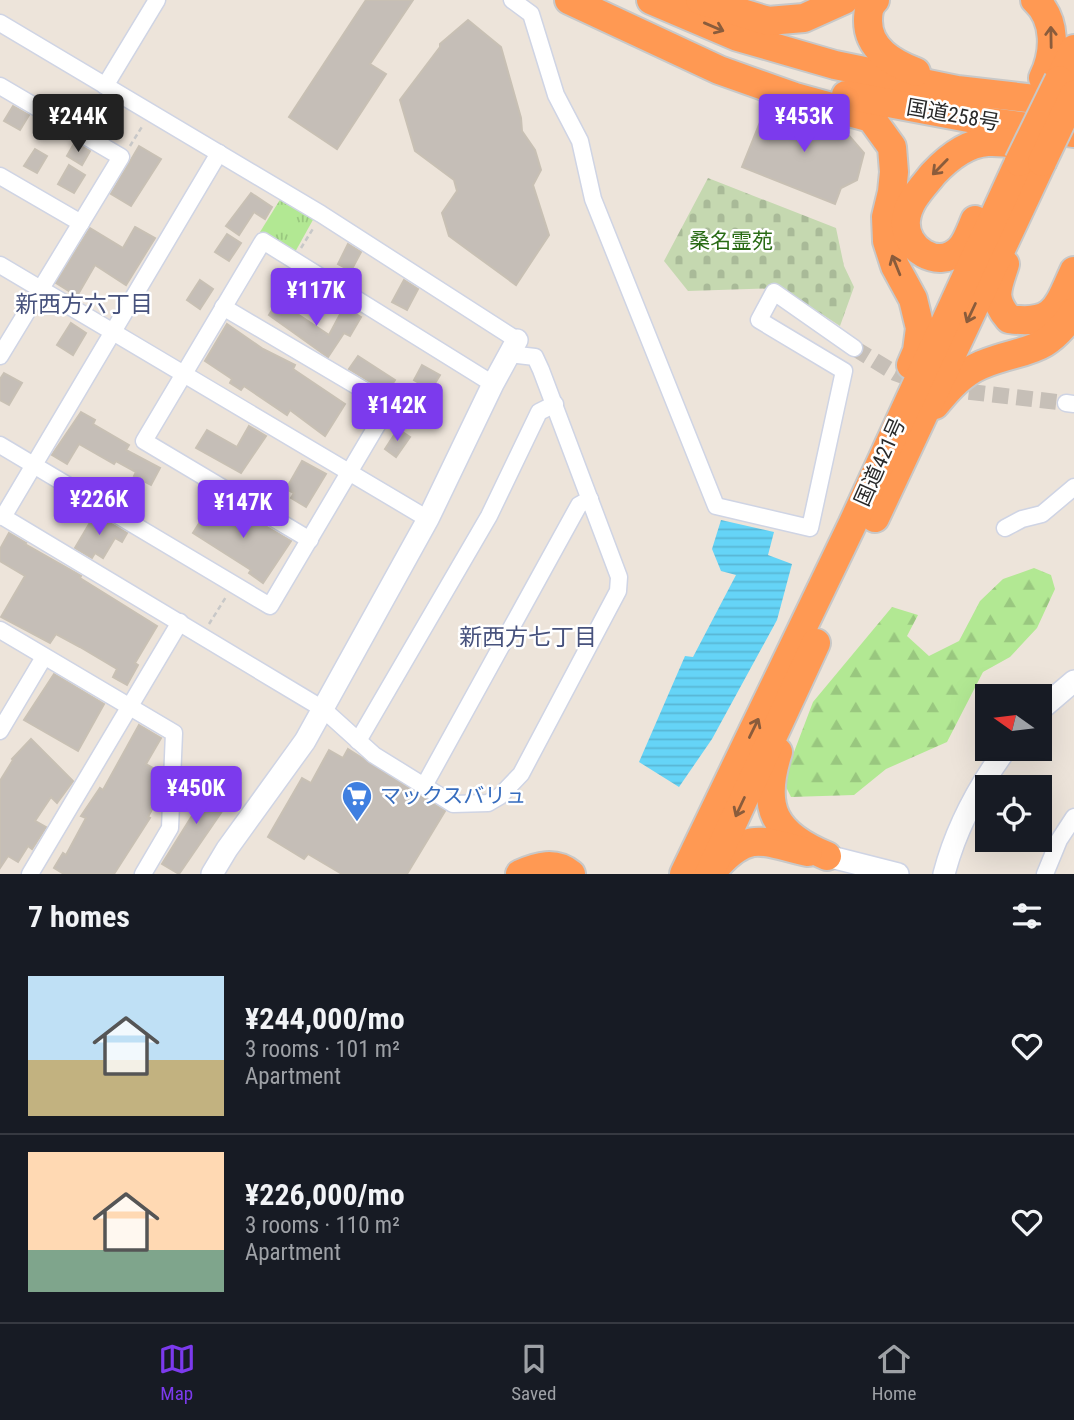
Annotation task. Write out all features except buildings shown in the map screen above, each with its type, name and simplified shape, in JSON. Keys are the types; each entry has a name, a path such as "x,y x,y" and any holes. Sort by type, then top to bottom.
{"highway":[{"path":"569,0 719,70 794,97 871,118 987,142 1073,147"},
{"name":"国道258号","path":"599,0 674,35 761,70 837,93 990,122 1073,147"},
{"name":"国道258号","path":"651,0 738,37 835,65 957,90 1063,89"},
{"path":"700,0 768,22 804,18 844,0"},
{"path":"875,0 870,5 868,22 870,36 881,54 957,90"},
{"path":"1035,0 1046,12 1050,24 1050,63 1063,89"},
{"name":"国道421号","path":"695,870 887,445 1063,89 1074,49"},
{"name":"国道421号","path":"695,870 812,651 920,423 1018,212 1032,136 1063,89"},
{"path":"871,118 892,147 894,172 886,218 887,241 895,266 913,299 920,328 917,351 894,405 887,445"},
{"path":"987,142 964,149 945,161 913,198 906,221 910,243 921,254 945,257 960,250 999,175 1026,165"},
{"path":"1018,212 1020,222 997,289 998,306 1009,319 1036,321 1050,315 1074,271"},
{"path":"920,423 952,385 980,366 1033,350 1060,332 1074,312"},
{"path":"812,651 798,702 772,772 770,796 776,815 787,833 804,846 821,865"},
{"path":"695,870 751,841 821,865"},
{"path":"520,874 541,864 565,869 572,874"}],"street":[{"path":"106,86 157,0"},
{"path":"512,0 531,14 555,95 580,141 598,211 716,506 810,528 844,371 759,320 774,292 854,348"},
{"path":"0,23 219,153 321,214 513,347 535,357 620,577 618,592 521,774 500,796 488,803 453,804 374,755 323,709 1,516 219,153"},
{"path":"0,86 121,157 0,356"},
{"path":"0,176 81,223"},
{"path":"310,540 144,441 263,242 493,384"},
{"path":"0,265 428,519"},
{"path":"0,445 271,606 389,405 223,307"},
{"path":"212,874 305,741 428,519 513,347"},
{"path":"358,741 489,516 539,412 555,404"},
{"path":"1005,528 1022,519 1042,514 1074,487"},
{"path":"424,786 579,505 590,499"},
{"path":"30,874 180,622"},
{"path":"0,630 174,733 170,828 143,874"},
{"path":"0,731 44,657"},
{"path":"1052,700 1074,681"},
{"path":"944,874 953,844 967,813 999,761"},
{"path":"1045,874 1059,841 1074,817"},
{"path":"821,865 898,874"}],"path":[{"path":"121,157 150,112"},
{"path":"293,260 321,214"},
{"path":"202,635 234,584"}],"green space":[{"name":"桑名霊苑","path":"708,178 836,228 844,266 854,287 840,326 782,288 688,291 664,261"},
{"path":"281,198 314,218 294,254 260,232"},
{"path":"1034,568 1051,575 1055,589 1037,628 1010,657 983,672 947,742 886,769 854,795 791,797 783,781 813,702 892,607 918,615 907,636 929,656 959,641 980,601 1003,579"}],"water":[{"path":"721,520 774,532 768,555 792,564 777,620 712,739 679,787 639,762 685,656 693,657 736,575 721,571 712,549"}],"tunnel":[{"path":"854,348 895,373 920,382"},
{"path":"945,389 1066,403"}],"place":[{"name":"マックスバリュ","path":"357,823"}],"district":[{"name":"新西方六丁目","path":"84,304"},
{"name":"新西方七丁目","path":"528,637"}]}
